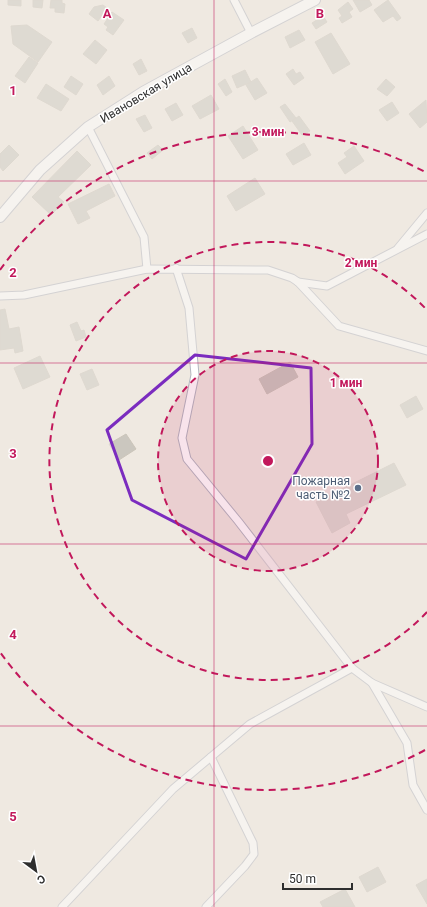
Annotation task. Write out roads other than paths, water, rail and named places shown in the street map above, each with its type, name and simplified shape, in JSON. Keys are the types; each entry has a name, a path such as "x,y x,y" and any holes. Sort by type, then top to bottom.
{"main road":[{"name":"Ивановская улица","path":"1,215 40,170 88,127 143,92 315,0"}],"street":[{"path":"234,0 251,33"},
{"path":"88,127 144,237 147,269"},
{"path":"394,252 427,213"},
{"path":"298,282 327,286 427,234"},
{"path":"176,268 189,308 195,375 182,438 187,459 238,521 352,668 372,683 427,707"},
{"path":"0,296 24,295 147,269 176,268 268,270 292,278 298,282 339,326 427,351"},
{"path":"62,907 173,789 250,724 352,668"},
{"path":"372,683 407,743 413,785 427,810"},
{"path":"206,907 245,866 254,854 252,843 211,757"}],"place":[{"name":"Пожарная часть №2","path":"358,488"}]}
